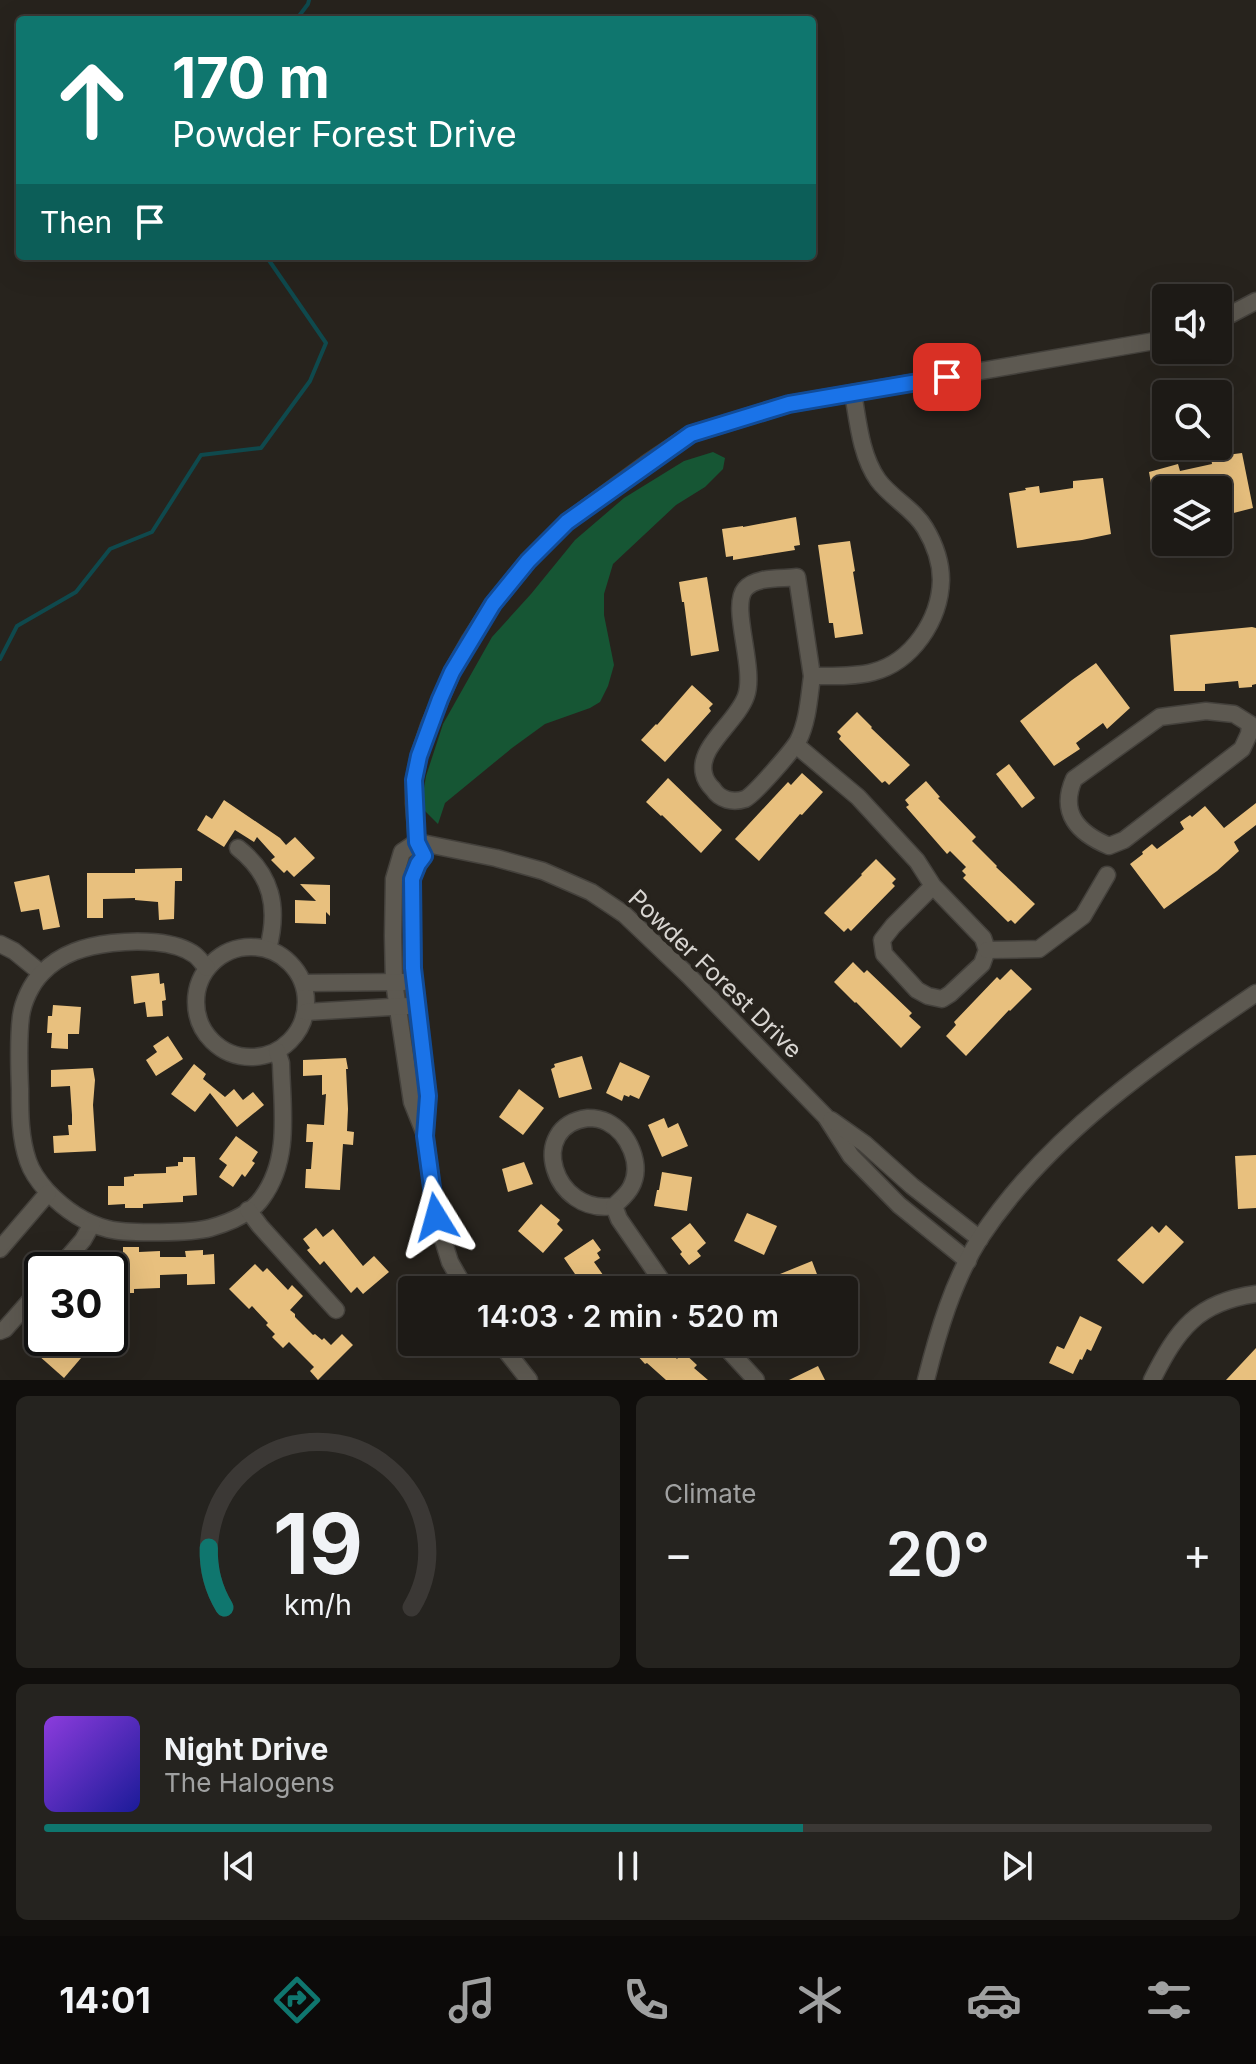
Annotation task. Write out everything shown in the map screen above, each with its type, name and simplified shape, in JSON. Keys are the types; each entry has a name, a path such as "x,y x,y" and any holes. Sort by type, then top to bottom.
{"street":[{"path":"1232,314 1256,301"},
{"path":"458,1276 450,1262 436,1217 425,1136 428,1096 413,981 412,879 424,856 417,842 414,780 429,726 452,672 493,604 528,561 567,522 691,434 789,404 1152,341"},
{"path":"812,676 872,672 893,664 914,646 926,630 937,605 941,579 936,551 923,525 878,480 864,449 853,393"},
{"path":"797,577 812,676 804,725 796,745 748,798 730,802 716,794 704,776 703,760 709,748 734,719 747,695 749,668 739,605 747,587 759,581 797,577"},
{"path":"1206,711 1234,714 1253,723 1242,749 1124,840 1109,846 1095,840 1083,832 1069,811 1067,795 1074,779 1160,717 1206,711"},
{"path":"796,745 858,797 917,861 933,886 983,938 987,950 982,964 942,999 917,990 884,954 882,940 933,886"},
{"path":"417,842 402,852 394,879 394,982 412,1102 425,1136"},
{"name":"Powder Forest Drive","path":"417,842 543,871 591,892 624,914 826,1117 865,1144 912,1186 980,1239"},
{"path":"238,848 262,872 270,892 274,927 268,949"},
{"path":"987,950 1039,949 1083,916 1107,875"},
{"path":"207,968 194,953 173,945 156,942 115,943 73,951 41,973 21,1014 19,1065 22,1139 36,1179 72,1214 111,1230 207,1229 233,1220 261,1201 281,1156 284,1139 281,1063 277,1051"},
{"path":"0,944 41,973"},
{"path":"251,946 268,949 283,956 296,968 304,983 306,1012 301,1028 290,1042 261,1057 228,1053 204,1031 197,1015 199,982 207,968 220,956 251,946"},
{"path":"304,983 413,981"},
{"path":"926,1380 948,1305 968,1261 980,1239 1019,1188 1077,1128 1122,1090 1256,993"},
{"path":"306,1012 416,1006"},
{"name":"Powder Forest Drive","path":"826,1117 851,1156 880,1186 968,1261"},
{"path":"578,1119 608,1122 618,1129 631,1149 636,1174 631,1187 614,1206 598,1207 577,1200 559,1179 552,1159 556,1138 578,1119"},
{"path":"0,1249 48,1193"},
{"path":"614,1206 619,1219 658,1276"},
{"path":"248,1210 336,1310"},
{"path":"73,1252 92,1224"},
{"path":"1152,1380 1172,1342 1190,1321 1227,1301 1256,1294"},
{"path":"0,1331 24,1307"},
{"path":"510,1356 529,1380"},
{"path":"734,1356 756,1380"}],"green space":[{"path":"713,452 725,458 723,469 705,487 676,505 613,564 604,594 604,615 614,665 600,702 545,724 512,748 445,803 438,824 425,811 423,794 426,776 443,724 492,637 575,540 624,498 684,461"}],"building":[{"path":"1242,453 1253,508 1232,513 1232,476 1152,476 1152,489 1149,472 1178,464 1180,471 1212,464 1211,460 1232,460 1232,454"},
{"path":"1103,478 1111,534 1017,548 1009,493 1039,486 1040,493 1073,488 1073,481"},
{"path":"796,517 800,545 794,546 795,550 733,560 733,556 726,557 722,529"},
{"path":"850,541 863,634 835,638 833,623 829,623 818,545"},
{"path":"707,577 719,651 691,656 679,582"},
{"path":"1256,628 1256,684 1239,688 1238,681 1205,684 1205,691 1174,691 1170,635"},
{"path":"1096,663 1130,708 1107,729 1103,723 1076,743 1080,749 1054,766 1020,721"},
{"path":"692,685 713,704 709,708 711,711 665,762 641,740"},
{"path":"857,712 910,765 889,785 885,781 882,783 839,739 841,736 837,732"},
{"path":"1009,764 1035,798 1022,808 996,774"},
{"path":"802,773 823,792 759,861 735,839 788,782 791,785"},
{"path":"668,778 722,830 701,853 646,802"},
{"path":"926,781 976,837 972,841 1035,904 1015,924 1011,920 1008,922 963,878 966,875 962,871 966,867 950,851 947,854 906,807 909,805 905,800"},
{"path":"224,800 286,845 295,837 315,858 294,877 287,870 284,873 271,860 275,857 257,837 254,842 235,830 224,847 197,830 206,815 212,819"},
{"path":"1256,803 1256,825 1234,842 1239,851 1164,909 1130,864 1152,844 1157,849 1184,829 1180,822 1205,806 1224,828"},
{"path":"876,859 896,879 892,883 895,886 851,931 848,928 844,932 824,913"},
{"path":"182,868 182,881 175,881 174,919 159,920 158,902 135,898 103,899 103,918 87,918 87,873 135,873 135,869"},
{"path":"49,875 60,927 43,930 39,909 21,912 14,882"},
{"path":"300,884 330,885 330,916 326,912 326,924 295,923 295,900 316,901"},
{"path":"853,962 864,973 867,970 912,1013 909,1016 921,1027 901,1048 834,982"},
{"path":"1011,969 1032,989 966,1056 946,1036 956,1025 954,1022 997,977 1000,980"},
{"path":"159,973 166,1000 162,1001 163,1016 147,1017 145,1002 134,1004 131,976"},
{"path":"53,1005 81,1007 79,1034 68,1034 68,1049 51,1048 52,1033 47,1033 48,1016 52,1016"},
{"path":"168,1036 183,1059 156,1076 146,1060 157,1052 153,1046"},
{"path":"582,1056 592,1089 559,1098 551,1069 555,1067 554,1064"},
{"path":"346,1058 347,1131 354,1132 353,1145 343,1144 340,1190 305,1188 306,1169 311,1169 313,1142 306,1142 307,1124 324,1125 326,1094 322,1095 322,1075 303,1076 303,1060"},
{"path":"620,1062 650,1076 639,1099 624,1095 622,1101 606,1093"},
{"path":"194,1064 206,1074 203,1079 225,1097 234,1089 243,1100 253,1092 264,1105 237,1127 210,1093 195,1112 171,1094"},
{"path":"93,1068 96,1151 54,1153 53,1136 69,1135 68,1125 72,1125 72,1115 70,1086 51,1087 51,1070"},
{"path":"519,1089 544,1108 523,1135 499,1117"},
{"path":"664,1118 668,1128 678,1123 688,1146 662,1157 648,1125"},
{"path":"236,1136 258,1152 252,1161 255,1163 245,1177 242,1174 233,1187 219,1177 227,1165 219,1159"},
{"path":"1256,1155 1256,1208 1238,1209 1235,1156"},
{"path":"183,1157 195,1157 197,1195 183,1196 183,1202 143,1204 143,1208 125,1208 125,1204 108,1205 108,1186 124,1186 124,1177 134,1174 166,1173 166,1167 178,1166 178,1162 183,1162"},
{"path":"524,1162 533,1184 508,1192 502,1169"},
{"path":"662,1172 692,1177 687,1211 654,1206"},
{"path":"541,1204 560,1220 557,1224 563,1230 543,1253 518,1231"},
{"path":"747,1213 777,1226 764,1255 734,1241"},
{"path":"690,1223 706,1243 697,1251 701,1256 689,1265 671,1238"},
{"path":"1166,1225 1184,1242 1143,1284 1117,1260 1152,1226 1159,1233"},
{"path":"316,1228 323,1237 333,1229 363,1266 374,1256 389,1272 363,1294 357,1287 351,1293 324,1261 320,1265 307,1250 310,1248 303,1239"},
{"path":"593,1239 601,1250 597,1253 600,1258 594,1262 604,1276 576,1276 564,1258"},
{"path":"123,1247 139,1247 139,1252 160,1251 160,1257 186,1257 185,1251 203,1250 203,1255 214,1254 215,1284 187,1285 187,1274 160,1275 160,1288 134,1289 134,1293 128,1293 128,1252 123,1252"},
{"path":"812,1261 818,1276 781,1276"},
{"path":"255,1264 263,1272 267,1268 288,1290 292,1285 303,1296 290,1310 313,1335 322,1340 324,1338 331,1345 342,1334 353,1345 318,1380 310,1371 314,1367 289,1342 283,1348 272,1337 275,1334 266,1325 268,1323 229,1289"},
{"path":"1080,1316 1102,1327 1091,1351 1087,1349 1073,1374 1049,1363 1057,1346 1064,1349"},
{"path":"1256,1348 1256,1380 1226,1380"},
{"path":"39,1356 83,1356 64,1378"},
{"path":"638,1356 674,1356 677,1359 687,1356 697,1365 694,1368 708,1380 666,1380"},
{"path":"818,1366 825,1380 789,1380"}],"waterway":[{"path":"299,16 309,0"},
{"path":"0,659 17,626 76,592 110,549 152,532 201,455 261,448 310,381 326,343 269,260"}],"route":[{"path":"436,1217 425,1136 428,1096 413,968 412,879 424,856 417,842 414,780 429,726 452,672 470,640 493,604 528,561 567,522 691,434 789,404 947,377"}]}
